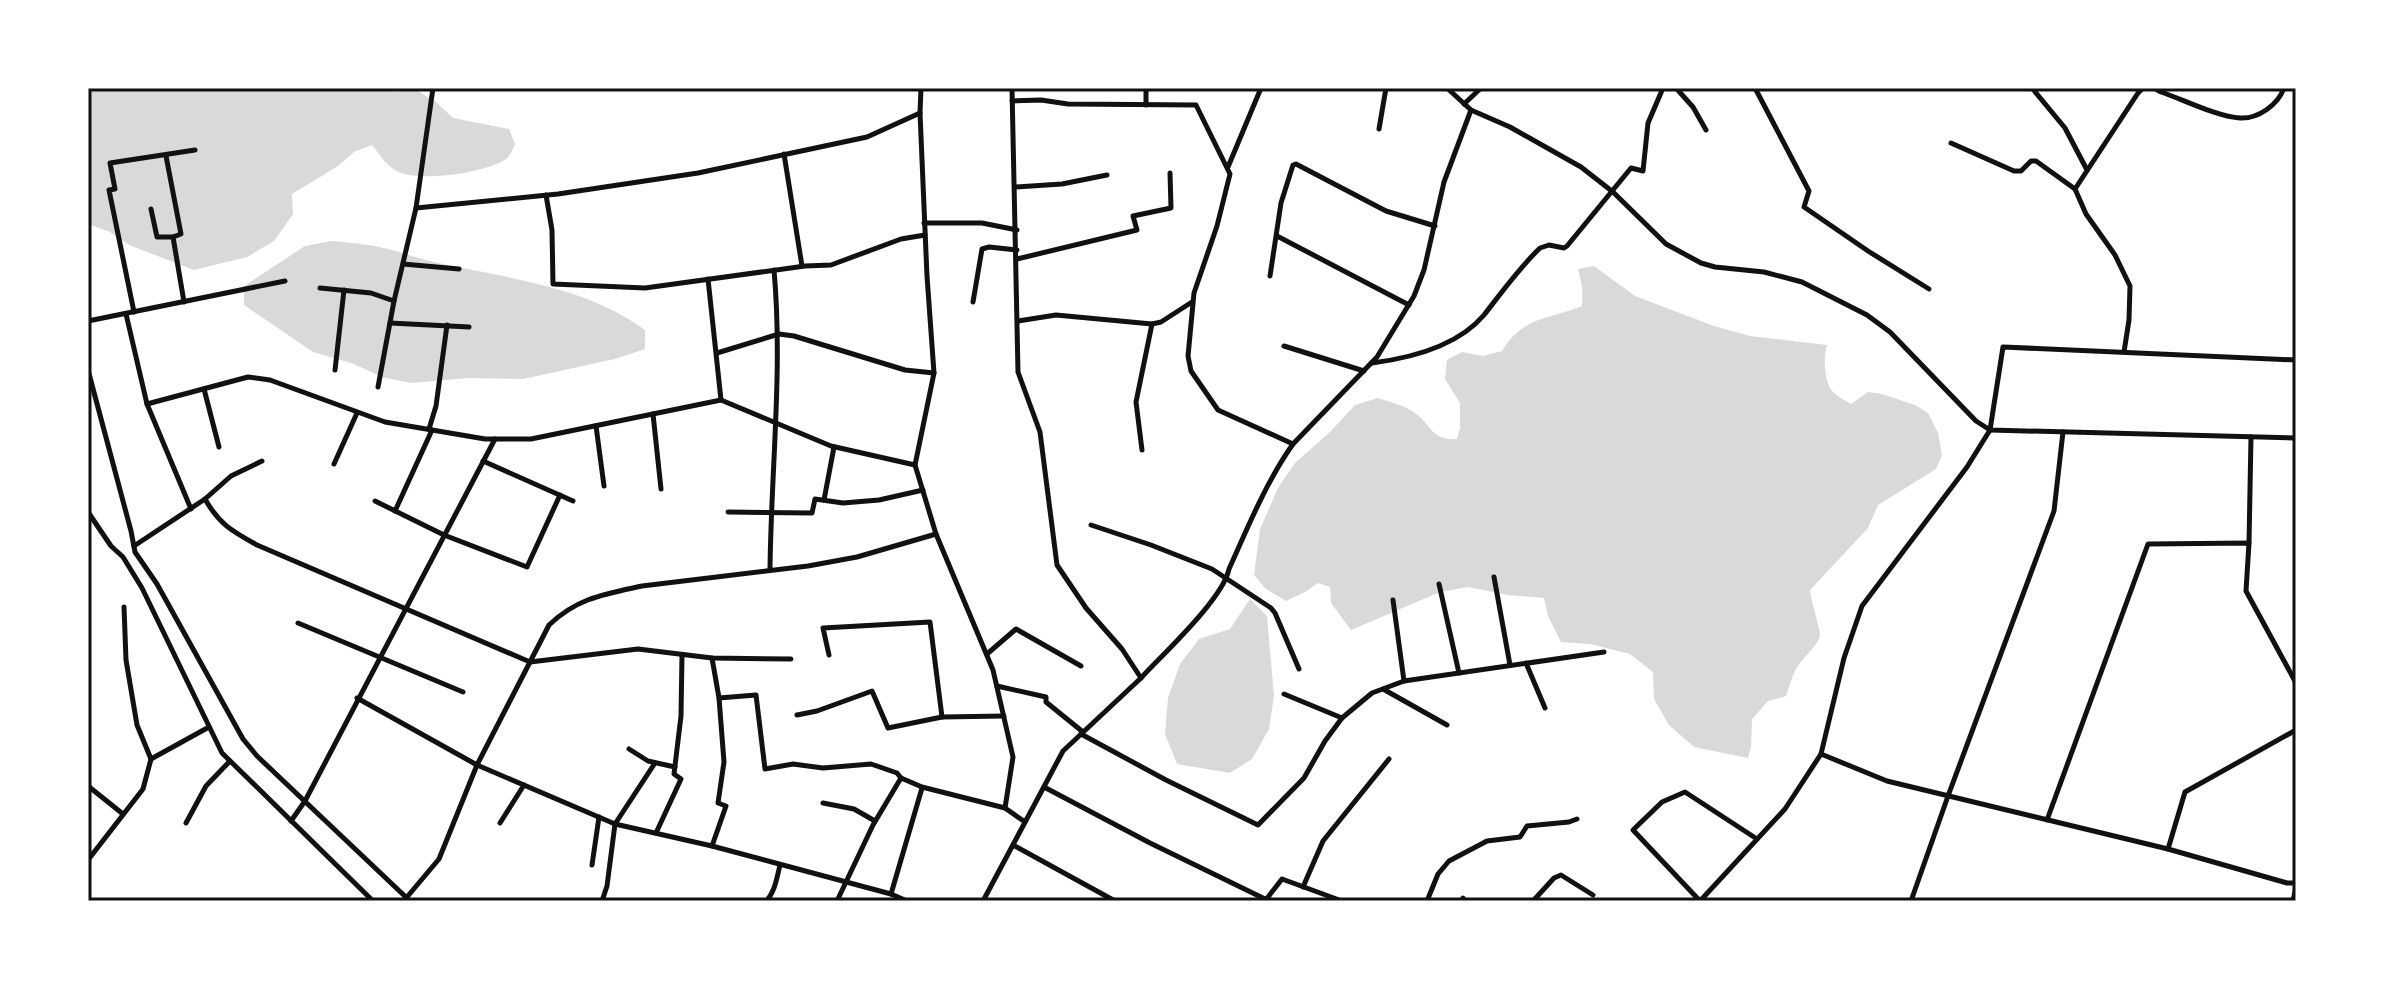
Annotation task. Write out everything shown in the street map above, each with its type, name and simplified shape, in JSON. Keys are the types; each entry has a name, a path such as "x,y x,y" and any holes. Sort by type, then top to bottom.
{"street":[{"path":"378,387 416,208 433,88"},
{"path":"921,88 924,223 934,373 915,465 936,534 987,654 997,686 1013,757 1005,808"},
{"path":"1012,88 1018,372 1040,432 1057,565 1141,678"},
{"path":"1146,88 1146,105"},
{"path":"1228,168 1261,88"},
{"path":"1379,129 1386,88"},
{"path":"1447,88 1471,110 1510,127 1581,167 1613,192 1666,244 1701,263 1764,272 1802,282 1875,320 1976,421 1990,430 2296,438"},
{"path":"1464,104 1481,88"},
{"path":"1371,364 1440,347 1461,335 1484,315 1540,248 1567,246 1631,168 1643,171 1648,123 1663,88"},
{"path":"1676,88 1693,107 1706,130"},
{"path":"1755,88 1809,191 1804,207 1929,289"},
{"path":"2032,88 2065,128 2087,171"},
{"path":"2075,189 2143,88"},
{"path":"2154,88 2240,118 2255,116 2272,106 2284,88"},
{"path":"1012,101 1196,105 1230,174 1193,301 1188,356 1191,371 1218,410 1293,444"},
{"path":"983,901 1063,751 1141,678 1207,606 1227,579 1263,496 1293,444 1377,357 1409,305 1424,270 1444,182 1471,110"},
{"path":"416,208 546,195 698,173 867,137 920,113"},
{"path":"1951,143 2014,171 2021,171 2031,161 2036,161 2075,189 2086,214 2115,255 2130,286 2124,352"},
{"path":"134,312 109,190 115,189 110,163 195,150"},
{"path":"784,154 802,266"},
{"path":"151,209 157,237 181,234 166,156"},
{"path":"1270,276 1286,185 1296,164 1386,211 1435,226"},
{"path":"1017,259 1137,230 1133,216 1171,208 1170,173"},
{"path":"1015,187 1062,184 1107,175"},
{"path":"546,195 552,230 553,284 645,288 802,266 831,265 901,239 925,235"},
{"path":"924,223 982,223 1017,230"},
{"path":"1277,236 1409,305"},
{"path":"173,237 184,302"},
{"path":"973,302 982,249 1017,250"},
{"path":"403,264 459,269"},
{"path":"770,570 779,334 774,270"},
{"path":"708,279 721,400"},
{"path":"88,321 285,281"},
{"path":"320,288 383,295 394,301"},
{"path":"335,370 344,290"},
{"path":"1018,321 1051,315 1152,324 1161,322 1193,301"},
{"path":"126,314 147,404 191,509"},
{"path":"390,323 469,327"},
{"path":"1142,450 1136,402 1152,324"},
{"path":"395,511 430,430 447,325"},
{"path":"717,353 779,334 905,370 934,373"},
{"path":"1284,346 1364,371"},
{"path":"1757,839 1685,792 1662,802 1633,830 1700,901 1785,809 1821,754 1844,658 1862,606 1967,467 1990,430 2003,347 2296,360"},
{"path":"88,370 134,549 157,584 243,739 257,756 409,899 439,859 477,765 549,625 564,610 597,596 642,586 808,566 857,557 936,534"},
{"path":"147,404 248,377 259,378 385,422 495,439 531,439 721,400 834,447 915,465"},
{"path":"204,389 219,447"},
{"path":"334,464 357,413"},
{"path":"653,414 661,489"},
{"path":"596,426 604,486"},
{"path":"1911,901 2054,511 2063,432"},
{"path":"2251,437 2246,591 2296,683"},
{"path":"291,821 305,801 495,439"},
{"path":"824,500 834,447"},
{"path":"123,557 205,499 231,476 262,461"},
{"path":"483,461 573,501"},
{"path":"728,512 812,513 815,499 843,503 879,500 923,490"},
{"path":"375,501 444,535 527,567 560,495"},
{"path":"205,499 224,526 257,545 530,662 638,649 712,658 791,659"},
{"path":"88,512 111,546 123,557 142,588 222,753 373,901"},
{"path":"1091,525 1200,564 1227,579 1275,613 1299,669"},
{"path":"2047,820 2148,544 2249,543"},
{"path":"1494,577 1510,665"},
{"path":"1439,584 1459,673"},
{"path":"1393,600 1404,681"},
{"path":"88,860 143,789 151,759 137,725 126,660 124,607"},
{"path":"829,655 823,628 930,622 942,717"},
{"path":"298,623 463,692"},
{"path":"987,654 1016,629 1081,666"},
{"path":"997,686 1046,697 1046,702 1082,733 1166,780 1258,825 1304,778 1342,718 1372,693 1404,681 1604,652"},
{"path":"656,833 681,779 674,774 681,716 682,655"},
{"path":"712,658 724,762 718,803 726,806 712,846"},
{"path":"1526,663 1545,708"},
{"path":"1383,689 1447,725"},
{"path":"797,715 872,691 888,728 942,717 1004,716"},
{"path":"1284,694 1342,718"},
{"path":"719,698 756,695 765,769 793,764 823,768 871,764 897,773 901,778 922,787 1005,808 1025,822"},
{"path":"357,698 477,765 615,824 712,846 907,901"},
{"path":"151,759 209,727"},
{"path":"2168,849 2185,792 2296,730"},
{"path":"629,749 655,763 675,767"},
{"path":"1821,754 1887,781 2168,849 2296,885 2293,901"},
{"path":"1303,887 1323,841 1389,759"},
{"path":"186,823 206,786 230,761"},
{"path":"602,901 607,886 615,824 655,763"},
{"path":"837,901 875,821 901,778"},
{"path":"500,823 524,785"},
{"path":"88,786 123,814"},
{"path":"891,894 922,787"},
{"path":"1044,787 1265,900 1282,879 1342,901"},
{"path":"823,803 854,809 875,821"},
{"path":"592,865 599,817"},
{"path":"1427,901 1441,867 1461,854 1493,839 1520,837 1527,826 1577,819"},
{"path":"1013,845 1115,901"},
{"path":"766,901 771,896 780,865"},
{"path":"1533,901 1554,878 1561,875 1593,895"}],"shaded area":[{"path":"88,88 390,88 397,92 413,88 436,102 453,118 509,129 515,144 507,158 497,164 437,176 399,172 387,164 372,145 354,152 338,166 292,194 293,214 274,241 247,257 194,270 129,245 110,232 88,224"},
{"path":"331,241 377,246 571,293 622,315 645,330 645,349 615,359 523,379 469,378 411,383 382,377 354,364 313,352 244,305 244,286 305,246"},
{"path":"1594,266 1635,296 1714,326 1750,336 1827,345 1826,376 1835,394 1851,404 1868,392 1915,405 1928,413 1938,433 1942,455 1936,469 1878,505 1868,528 1810,590 1819,639 1798,666 1786,696 1768,701 1752,719 1748,758 1694,747 1669,725 1654,699 1653,672 1630,654 1590,644 1561,642 1548,616 1544,598 1468,587 1440,592 1351,630 1331,603 1330,587 1318,583 1286,601 1266,589 1254,575 1260,529 1278,488 1295,463 1355,405 1378,398 1396,404 1415,413 1437,435 1457,439 1460,403 1445,379 1447,360 1462,352 1483,356 1502,351 1528,325 1582,306 1578,269"},
{"path":"1250,599 1267,616 1274,696 1269,729 1252,759 1230,773 1177,764 1165,734 1168,698 1180,664 1199,639 1230,629"}]}
